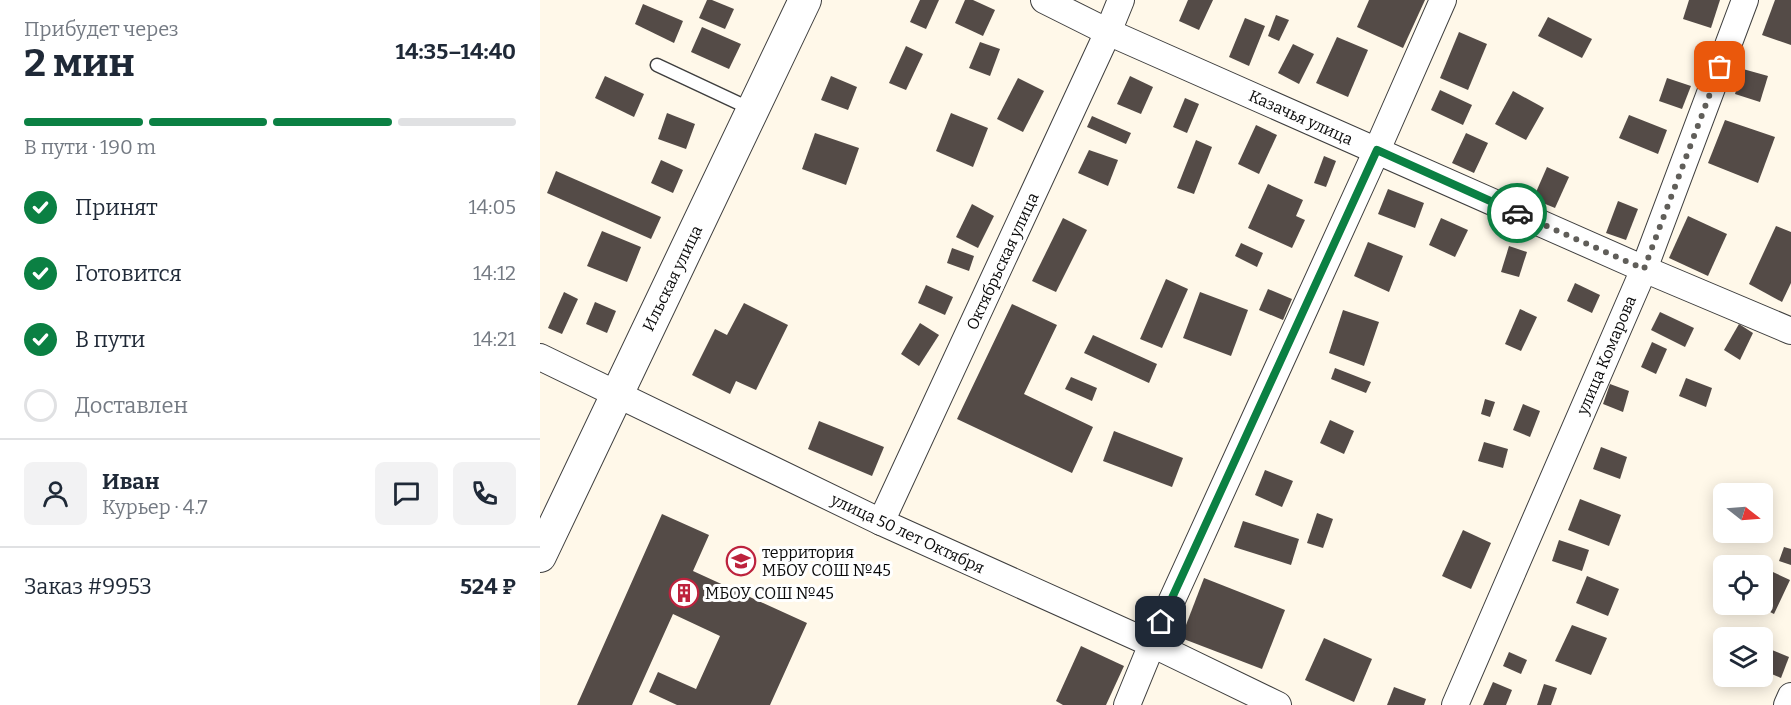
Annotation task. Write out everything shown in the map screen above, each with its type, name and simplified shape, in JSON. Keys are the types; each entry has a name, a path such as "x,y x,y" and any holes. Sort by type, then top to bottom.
{"street":[{"name":"Ильская улица","path":"540,556 805,0"},
{"name":"Казачья улица","path":"1044,0 1108,32 1644,269 1791,331"},
{"name":"Октябрьская улица","path":"881,522 1121,0"},
{"path":"1127,705 1152,644 1443,0"},
{"name":"улица Комарова","path":"1455,705 1644,269 1745,0"},
{"name":"улица 50 лет Октября","path":"540,357 881,522 1152,644 1278,705"},
{"path":"1787,705 1791,696"}],"lane":[{"path":"657,65 752,110"}],"building":[{"path":"707,0 734,9 725,29 699,18"},
{"path":"920,0 939,0 926,29 910,22"},
{"path":"965,0 973,0 995,10 983,36 955,23"},
{"path":"1188,0 1213,0 1199,30 1179,21"},
{"path":"1369,0 1425,0 1403,48 1357,27"},
{"path":"1689,0 1720,0 1711,28 1683,19"},
{"path":"1775,0 1791,0 1791,45 1762,35"},
{"path":"643,4 683,21 674,43 635,24"},
{"path":"1276,15 1289,20 1279,41 1268,36"},
{"path":"1548,17 1592,39 1582,58 1538,36"},
{"path":"1245,18 1265,26 1249,66 1229,57"},
{"path":"702,27 741,44 729,69 691,52"},
{"path":"1459,32 1487,44 1468,90 1440,78"},
{"path":"1337,37 1368,50 1348,97 1316,83"},
{"path":"980,42 1000,49 990,76 969,68"},
{"path":"1293,44 1314,54 1299,84 1278,73"},
{"path":"906,46 923,54 906,90 889,83"},
{"path":"1743,69 1768,76 1760,102 1735,94"},
{"path":"605,76 644,94 634,117 595,98"},
{"path":"831,76 857,87 848,110 821,100"},
{"path":"1130,76 1153,87 1141,114 1117,104"},
{"path":"1018,78 1044,91 1023,132 997,119"},
{"path":"1667,78 1691,86 1682,109 1659,101"},
{"path":"1440,90 1472,105 1463,125 1431,110"},
{"path":"1513,91 1544,108 1526,140 1495,124"},
{"path":"1185,98 1199,104 1187,133 1173,127"},
{"path":"667,113 695,124 686,149 658,139"},
{"path":"951,113 988,128 973,167 936,151"},
{"path":"1629,115 1667,130 1658,154 1619,138"},
{"path":"1092,116 1131,133 1126,144 1087,127"},
{"path":"1725,120 1775,137 1758,183 1708,163"},
{"path":"1256,125 1277,135 1259,174 1238,164"},
{"path":"815,133 859,148 846,185 802,169"},
{"path":"1466,133 1488,143 1474,173 1452,163"},
{"path":"1196,140 1212,147 1194,194 1177,188"},
{"path":"1089,150 1118,160 1108,186 1078,173"},
{"path":"1324,156 1336,161 1326,187 1314,183"},
{"path":"661,160 683,170 673,193 651,183"},
{"path":"1547,167 1569,177 1555,208 1533,199"},
{"path":"556,171 661,217 651,239 547,193"},
{"path":"1268,184 1303,200 1296,216 1305,220 1292,248 1248,228"},
{"path":"1388,189 1424,203 1415,228 1378,214"},
{"path":"1618,201 1638,209 1626,240 1606,233"},
{"path":"972,204 994,216 978,248 956,237"},
{"path":"1688,216 1727,234 1708,276 1669,258"},
{"path":"1063,218 1087,230 1056,292 1032,281"},
{"path":"1441,218 1468,230 1455,257 1429,245"},
{"path":"1776,226 1791,232 1791,283 1782,302 1749,284"},
{"path":"602,231 641,247 627,282 587,266"},
{"path":"1368,242 1403,256 1389,292 1354,276"},
{"path":"1241,243 1263,253 1257,267 1235,256"},
{"path":"1509,246 1527,252 1519,277 1501,272"},
{"path":"952,248 974,256 969,271 947,263"},
{"path":"1166,279 1188,289 1162,348 1140,339"},
{"path":"1575,283 1600,295 1592,313 1567,301"},
{"path":"926,285 953,297 945,315 918,303"},
{"path":"1268,289 1292,299 1283,320 1259,310"},
{"path":"564,292 578,299 562,334 548,328"},
{"path":"1200,292 1248,310 1231,356 1183,338"},
{"path":"595,302 616,311 607,333 586,324"},
{"path":"744,303 788,325 756,390 736,381 730,394 692,375 715,329 727,335"},
{"path":"1012,304 1057,325 1024,394 1093,427 1072,473 957,419"},
{"path":"1520,309 1537,317 1521,351 1505,344"},
{"path":"1343,310 1379,322 1364,366 1329,353"},
{"path":"1660,312 1694,328 1685,347 1651,330"},
{"path":"920,323 939,335 919,366 901,354"},
{"path":"1739,324 1753,333 1740,360 1724,350"},
{"path":"1093,335 1157,364 1149,383 1084,353"},
{"path":"1652,342 1667,349 1656,374 1641,367"},
{"path":"1335,368 1371,382 1366,393 1331,379"},
{"path":"1071,377 1097,388 1092,401 1065,389"},
{"path":"1686,378 1712,388 1706,407 1679,396"},
{"path":"1610,384 1629,391 1623,412 1603,404"},
{"path":"1485,399 1495,402 1490,417 1481,414"},
{"path":"1523,404 1540,411 1530,437 1513,430"},
{"path":"1330,420 1354,431 1344,454 1320,443"},
{"path":"819,421 884,447 872,476 808,449"},
{"path":"1114,431 1183,458 1172,487 1103,461"},
{"path":"1484,442 1508,449 1503,468 1478,461"},
{"path":"1601,447 1627,457 1620,479 1593,469"},
{"path":"1265,470 1293,481 1282,507 1255,495"},
{"path":"1580,499 1621,515 1609,546 1568,530"},
{"path":"1317,513 1333,519 1323,548 1307,543"},
{"name":"МБОУ СОШ №45","path":"662,514 709,535 693,571 807,623 770,705 677,705 649,692 658,672 696,689 720,636 673,614 632,705 577,705"},
{"path":"1243,521 1299,539 1291,565 1234,547"},
{"path":"1463,530 1491,543 1471,589 1442,576"},
{"path":"1559,540 1589,550 1582,571 1552,561"},
{"path":"1784,547 1791,549 1791,565 1779,561"},
{"path":"1773,572 1790,580 1773,614"},
{"path":"1587,576 1619,589 1608,616 1576,603"},
{"path":"1204,578 1285,610 1262,669 1181,638"},
{"path":"1572,625 1607,638 1591,675 1555,661"},
{"path":"1324,638 1372,659 1354,702 1305,680"},
{"path":"1081,646 1124,666 1106,705 1063,705 1056,701"},
{"path":"1773,650 1789,657 1781,678 1773,675"},
{"path":"1509,652 1527,660 1521,674 1503,666"},
{"path":"1493,682 1512,690 1506,705 1483,705"},
{"path":"1544,684 1557,688 1551,705 1537,705"},
{"path":"1394,687 1426,699 1424,705 1387,705"}],"way so far":[{"path":"1517,213 1644,269 1720,67"}],"place":[{"name":"территория МБОУ СОШ №45","path":"741,561"},
{"name":"МБОУ СОШ №45","path":"684,593"}],"route":[{"path":"1161,622 1377,150 1517,213"}]}
